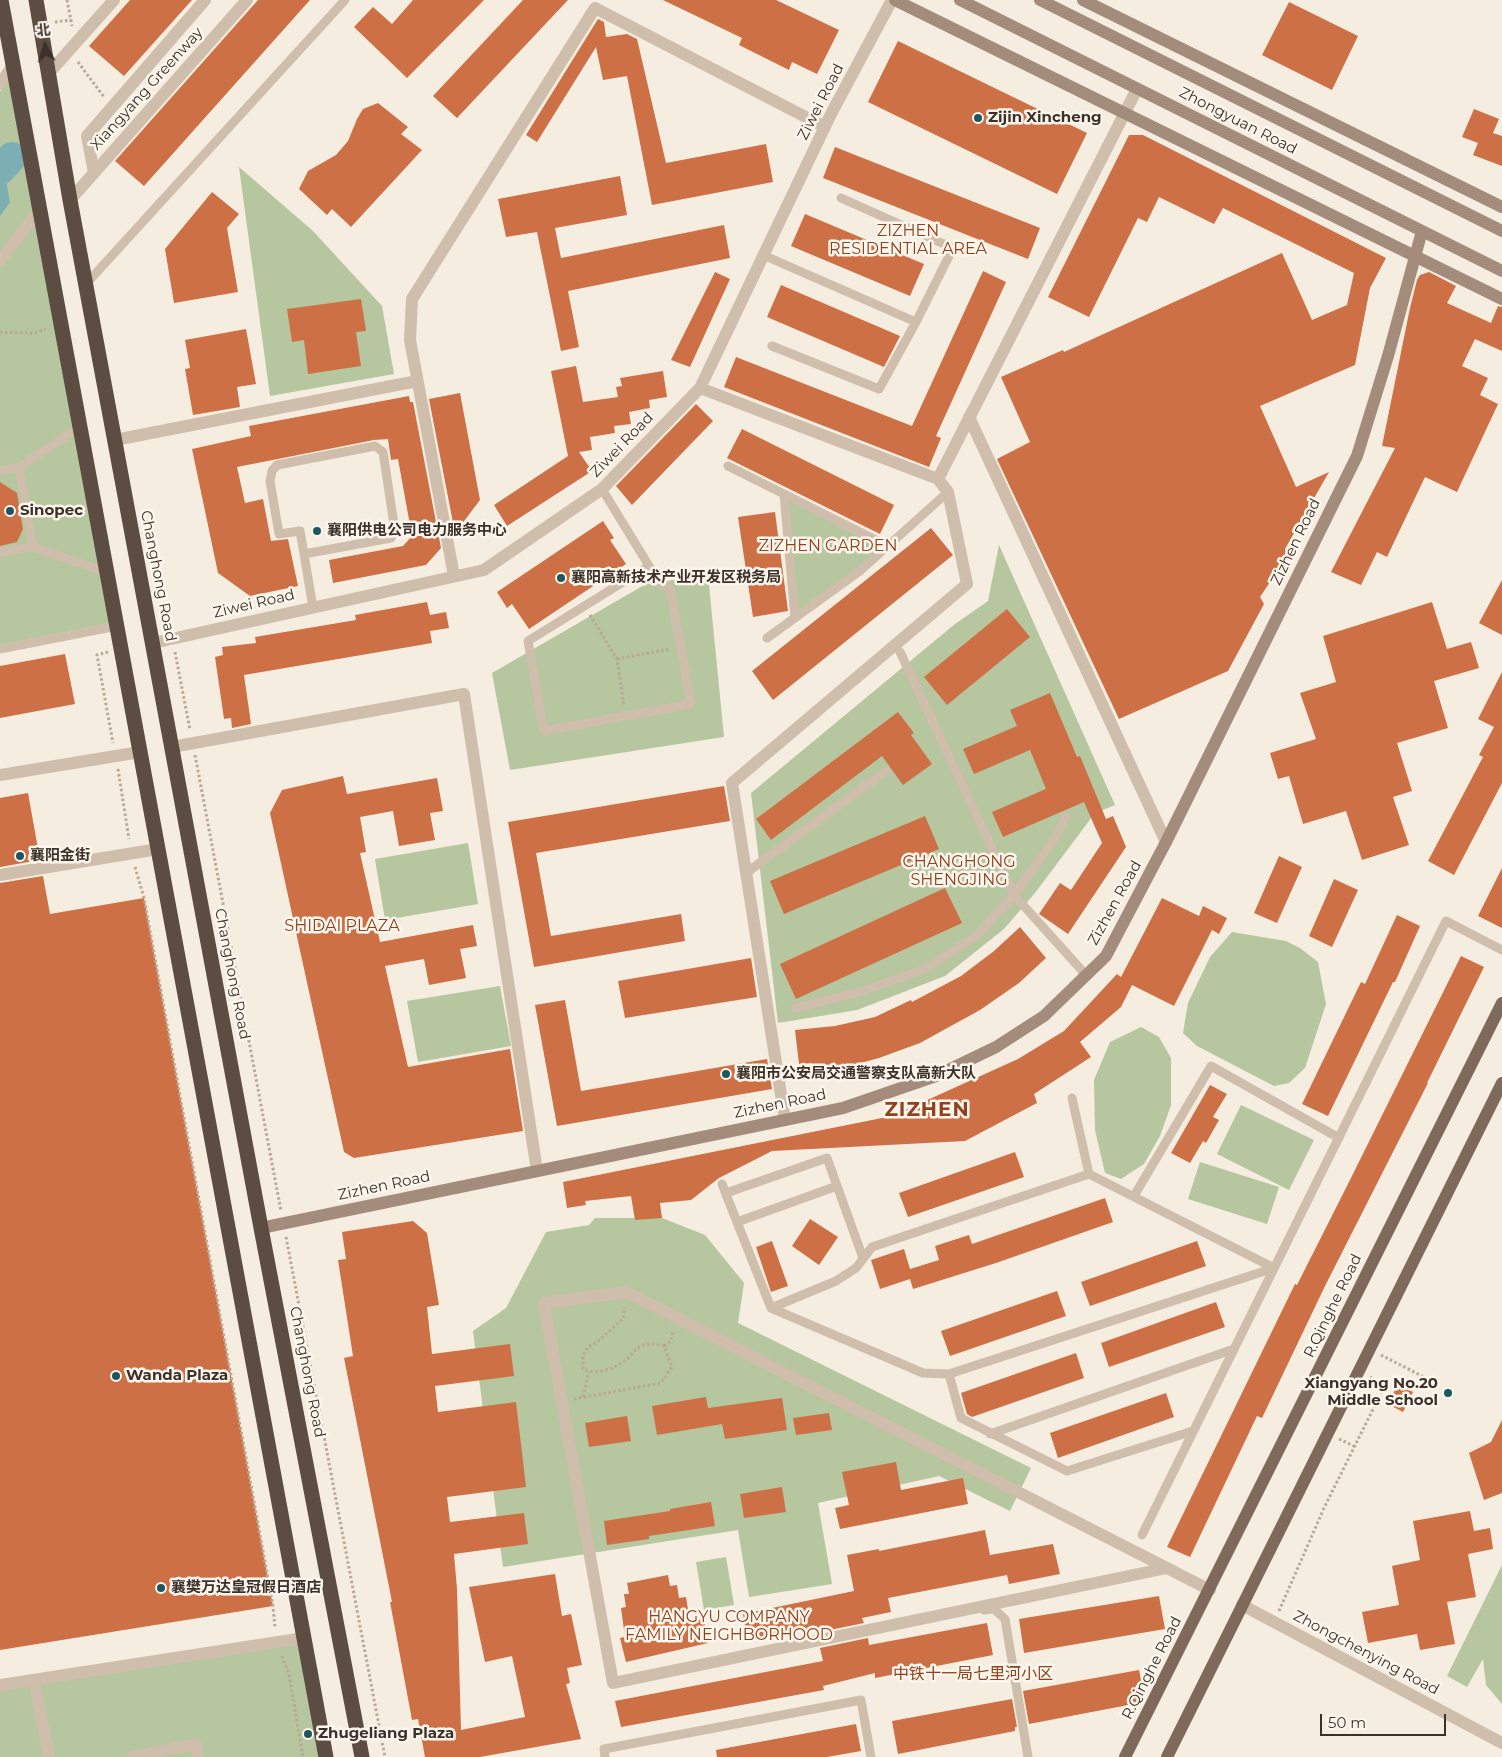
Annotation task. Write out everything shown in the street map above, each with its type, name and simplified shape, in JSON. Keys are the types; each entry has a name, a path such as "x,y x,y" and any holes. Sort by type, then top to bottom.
{"highway":[{"path":"1,0 326,1757"},
{"name":"Changhong Road","path":"36,0 70,198 152,643 362,1757"}],"main road":[{"name":"R.Qinghe Road","path":"1125,1757 1502,1003"},
{"path":"1167,1757 1502,1083"}],"street":[{"path":"50,77 114,0"},
{"path":"94,173 87,136 205,0"},
{"name":"Xiangyang Greenway","path":"70,198 248,0"},
{"path":"893,0 1502,299"},
{"name":"Ziwei Road","path":"152,643 484,570 602,489 700,388 825,127 893,0"},
{"name":"Zhongyuan Road","path":"960,0 1502,271"},
{"name":"Zhongyuan Road","path":"1040,0 1502,231"},
{"path":"1083,0 1502,208"},
{"path":"454,576 410,340 412,299 595,8 825,127"},
{"path":"0,37 13,59 0,84"},
{"path":"938,479 1137,88"},
{"path":"0,261 39,206"},
{"name":"Zizhen Road","path":"262,1228 843,1108 936,1076 996,1047 1044,1016 1106,956 1166,842 1357,456 1388,356 1422,231"},
{"path":"115,440 417,381"},
{"path":"700,388 938,479 948,492 967,584 732,783 785,1120"},
{"path":"969,417 1166,842"},
{"path":"172,747 464,694 537,1171"},
{"path":"0,775 140,752"},
{"path":"0,875 158,849"},
{"path":"1167,1568 613,1683 544,1303 626,1292 1167,1568 1210,1590"},
{"name":"Zhongchenying Road","path":"1242,1605 1502,1744"},
{"path":"0,1685 304,1638"},
{"path":"34,1680 48,1757"},
{"path":"133,1757 196,1744 198,1757"}],"lane":[{"path":"86,284 346,0"},
{"path":"772,346 879,389 954,248 841,198"},
{"path":"764,255 916,322"},
{"path":"0,471 19,467 80,427"},
{"path":"304,554 391,538 394,530 383,452 375,446 277,465 272,471 270,481 279,534 300,531 313,608"},
{"path":"728,466 888,546"},
{"path":"19,467 33,547"},
{"path":"602,489 660,584 670,588 691,704 544,732 528,641 649,566"},
{"path":"767,638 861,570 948,492"},
{"path":"784,494 795,618"},
{"path":"0,552 33,547 106,572"},
{"path":"0,649 116,626"},
{"path":"900,652 1014,895 1086,975"},
{"path":"746,873 886,771"},
{"path":"796,1008 862,991 926,968 977,934 1014,895 1056,837 1066,817"},
{"path":"1142,1535 1446,921 1502,950"},
{"path":"1134,1196 1211,1066 1339,1138"},
{"path":"1072,1098 1089,1174"},
{"path":"726,1194 827,1158 863,1258"},
{"path":"771,1308 836,1281 856,1268 872,1246 1089,1174 1274,1268"},
{"path":"722,1184 771,1308 923,1373 950,1374 1274,1268"},
{"path":"737,1222 838,1186"},
{"path":"990,1434 1234,1349"},
{"path":"950,1374 961,1418 1067,1471 1193,1431"},
{"path":"880,1631 994,1609 1005,1619 1028,1757"},
{"path":"605,1757 604,1749 861,1700 871,1757"}],"path":[{"path":"67,0 71,20"},
{"path":"77,61 112,107"},
{"path":"0,332 34,333 60,324"},
{"path":"584,606 617,659 626,716"},
{"path":"172,639 385,1757"},
{"path":"617,659 680,647"},
{"path":"121,648 97,655 132,854 148,917 273,1606 277,1642 289,1674 303,1757"},
{"path":"562,1402 661,1383 672,1367 664,1346 653,1344 640,1347 626,1360 613,1368 589,1372 583,1369 583,1355 588,1347 597,1342 623,1319 625,1306 619,1293"},
{"path":"1370,1349 1424,1377"},
{"path":"583,1397 589,1372"},
{"path":"1274,1623 1324,1508 1385,1386"}],"green space":[{"path":"14,64 110,623 0,645 0,92"},
{"path":"239,167 313,231 382,306 394,374 270,396"},
{"path":"784,494 888,546 795,618"},
{"path":"999,545 1115,805 1095,813 1035,893 1004,929 945,976 857,1010 778,1023 751,793 955,624 988,601"},
{"path":"708,575 724,737 510,770 492,673 646,584"},
{"path":"468,843 478,904 385,920 375,859"},
{"path":"1232,932 1286,941 1300,948 1318,962 1326,1004 1305,1068 1289,1083 1274,1086 1197,1046 1183,1033 1188,1003 1210,957"},
{"path":"500,986 511,1046 418,1062 407,1001"},
{"path":"1141,1027 1159,1037 1171,1058 1171,1105 1160,1136 1144,1164 1121,1179 1105,1173 1095,1130 1094,1080 1110,1042"},
{"path":"1241,1105 1314,1140 1289,1190 1217,1154"},
{"path":"1200,1162 1279,1187 1267,1224 1188,1199"},
{"path":"595,1218 662,1218 705,1235 744,1283 738,1323 1031,1468 1010,1511 939,1476 818,1503 832,1584 749,1597 738,1530 503,1567 473,1331 506,1308 546,1232 589,1225"},
{"path":"726,1557 734,1605 704,1610 696,1562"},
{"path":"1502,1565 1502,1704 1486,1685 1483,1659 1467,1687 1447,1676"},
{"path":"304,1638 326,1757 0,1757 0,1685"}],"water":[{"path":"0,148 10,202 0,216"}],"building":[{"path":"130,0 192,0 124,76 89,46"},
{"path":"258,0 310,0 144,186 115,161"},
{"path":"413,0 484,0 407,78 354,27 373,7 392,24"},
{"path":"523,0 568,0 457,118 433,96"},
{"path":"663,0 776,0 839,30 817,74 792,62 789,70 739,45 742,38"},
{"path":"1289,2 1358,36 1332,90 1262,55"},
{"path":"598,19 604,22 606,37 627,34 637,39 666,163 766,144 773,182 652,205 627,76 603,80 596,47 537,142 526,135"},
{"name":"Zijin Xincheng","path":"898,41 1087,133 1057,194 868,102"},
{"path":"378,103 408,127 401,134 422,150 351,227 332,209 327,215 299,189 308,171 336,155 348,141 363,109"},
{"path":"1474,109 1499,119 1493,133 1502,136 1502,166 1473,155 1478,143 1462,137"},
{"path":"1129,135 1143,135 1386,258 1370,288 1355,365 1260,406 1296,487 1329,472 1285,549 1288,555 1260,597 1264,604 1228,671 1119,719 997,459 1030,442 1001,377 1063,350 1064,352 1282,253 1312,320 1347,305 1354,273 1223,208 1214,224 1159,197 1147,222 1138,218 1089,317 1048,297"},
{"path":"835,147 1040,228 1028,259 823,178"},
{"path":"620,176 627,215 555,228 561,258 724,225 730,258 568,291 579,347 561,351 537,232 506,237 498,199"},
{"path":"212,192 239,214 227,228 238,292 174,303 165,249"},
{"path":"805,214 924,264 910,296 791,246"},
{"path":"983,271 1006,282 936,436 941,438 929,467 724,387 736,357 912,426"},
{"path":"715,272 730,279 690,367 671,360"},
{"path":"1429,272 1456,286 1447,303 1491,323 1498,306 1502,307 1502,351 1475,339 1462,366 1488,378 1480,395 1498,404 1457,492 1425,477 1387,557 1377,552 1361,585 1331,572 1395,448 1382,446 1417,280 1420,275"},
{"path":"781,285 900,336 884,367 767,317"},
{"path":"361,299 366,331 356,332 361,366 308,374 304,340 292,342 287,309"},
{"path":"246,329 256,384 237,387 240,407 193,415 185,369 190,368 185,340"},
{"path":"576,366 583,402 618,397 616,387 622,386 620,378 663,371 667,397 649,400 650,408 629,412 631,424 614,426 615,433 590,437 592,450 579,452 592,471 507,526 494,505 568,456 551,371"},
{"path":"460,393 480,500 455,533 429,399"},
{"path":"409,396 410,402 413,402 441,548 426,565 333,583 329,560 403,546 412,536 398,459 391,460 388,439 374,440 237,467 245,503 263,499 271,541 288,539 298,586 250,596 218,573 192,449 251,436 249,426"},
{"path":"696,404 713,421 632,505 616,486"},
{"path":"742,429 894,505 880,534 727,458"},
{"name":"Sinopec","path":"0,482 17,493 23,529 17,542 0,546"},
{"path":"775,512 788,611 753,617 738,517"},
{"name":"襄阳高新技术产业开发区税务局","path":"603,521 614,538 610,540 626,564 529,629 512,604 507,608 497,592"},
{"path":"931,528 953,555 773,700 752,671"},
{"path":"1502,580 1502,635 1479,623"},
{"path":"427,602 430,615 446,612 449,628 430,631 432,643 244,675 251,724 232,728 231,718 224,719 215,657 223,655 222,647 256,643 255,637 356,620 355,615"},
{"path":"1432,602 1447,649 1471,642 1479,668 1434,681 1448,728 1397,743 1412,791 1393,797 1409,845 1362,860 1346,811 1303,824 1289,776 1278,779 1270,753 1316,739 1300,693 1336,682 1323,636"},
{"path":"1007,609 1030,637 947,705 924,677"},
{"path":"65,654 75,704 0,718 0,666"},
{"path":"1502,672 1502,783 1454,875 1428,861 1483,757 1479,755 1494,727 1478,719"},
{"path":"1050,693 1077,757 1080,756 1106,819 1113,816 1126,847 1068,934 1039,914 1060,883 1071,890 1102,843 1084,802 1003,837 992,812 1046,789 1030,750 974,774 963,749 1017,726 1010,710"},
{"path":"898,712 914,733 911,735 932,764 903,785 882,756 771,840 756,819"},
{"path":"343,776 347,794 437,778 443,811 430,813 435,840 399,846 393,811 360,817 366,852 360,853 380,942 473,925 477,946 460,949 466,978 429,985 424,959 385,966 408,1067 510,1049 523,1131 354,1158 344,1152 270,813 282,790"},
{"path":"724,786 730,821 536,853 551,936 681,914 685,941 534,967 508,822"},
{"path":"28,793 40,860 0,867 0,798"},
{"path":"925,816 939,849 784,914 770,881"},
{"path":"1279,856 1302,867 1277,923 1254,913"},
{"path":"1502,868 1502,928 1478,916"},
{"name":"Wanda Plaza","path":"43,876 50,914 144,898 273,1606 0,1650 0,883"},
{"path":"1334,879 1358,890 1332,947 1309,936"},
{"path":"945,888 962,923 796,999 780,964"},
{"path":"1162,898 1199,916 1203,906 1227,918 1219,934 1212,930 1174,1006 1132,985 1121,1007 1080,1042 1091,1057 1034,1094 1037,1103 965,1141 772,1151 719,1178 691,1200 660,1203 662,1218 635,1220 631,1196 585,1201 586,1205 567,1208 563,1182 892,1116 1018,1059 1064,1031 1117,974 1121,977"},
{"path":"1397,915 1420,926 1395,982 1393,982 1328,1116 1302,1104 1361,982 1365,984"},
{"path":"1020,927 1046,958 1019,983 980,1010 920,1043 879,1058 846,1067 824,1070 823,1067 813,1069 812,1063 799,1064 795,1030 835,1026 875,1017 911,1000 912,1002 961,976 994,951"},
{"path":"1461,956 1484,967 1428,1083 1325,1286 1262,1418 1257,1416 1190,1557 1167,1547 1295,1284 1297,1285"},
{"path":"751,958 757,997 625,1018 618,981"},
{"name":"襄阳市公安局交通警察支队高新大队","path":"565,1000 581,1091 767,1059 772,1089 557,1126 535,1005"},
{"path":"1210,1085 1227,1094 1213,1117 1219,1120 1206,1143 1203,1141 1190,1163 1171,1153"},
{"path":"1015,1152 1024,1177 908,1217 899,1193"},
{"path":"1105,1198 1113,1222 996,1263 913,1289 910,1279 880,1289 871,1260 904,1249 910,1269 939,1260 935,1246 969,1235 972,1244"},
{"path":"810,1219 838,1237 819,1265 792,1246"},
{"path":"413,1221 427,1233 439,1305 427,1307 432,1354 510,1344 514,1376 435,1386 438,1412 516,1402 526,1487 447,1497 450,1522 524,1513 528,1544 454,1554 457,1589 461,1730 525,1717 512,1656 485,1662 469,1587 555,1574 562,1616 571,1614 582,1665 567,1668 570,1683 566,1684 581,1739 480,1757 425,1757 418,1719 412,1720 390,1602 392,1602 344,1358 353,1356 338,1260 346,1259 342,1232"},
{"path":"772,1241 788,1286 771,1292 756,1247"},
{"path":"1197,1241 1206,1266 1090,1306 1081,1282"},
{"path":"1057,1291 1066,1316 950,1356 941,1331"},
{"path":"1216,1302 1225,1327 1109,1367 1101,1343"},
{"path":"1076,1353 1084,1378 972,1417 967,1414 961,1393"},
{"path":"1398,1384 1413,1392 1403,1412 1388,1404"},
{"path":"1166,1393 1174,1417 1058,1458 1050,1433"},
{"path":"706,1397 708,1408 782,1398 787,1430 725,1439 722,1424 657,1435 652,1406"},
{"path":"829,1413 832,1430 796,1435 793,1418"},
{"path":"627,1416 631,1441 589,1447 585,1423"},
{"path":"1502,1420 1502,1493 1484,1500 1469,1453 1491,1442"},
{"path":"896,1462 901,1490 963,1478 968,1504 840,1529 835,1508 849,1505 842,1472"},
{"path":"782,1487 786,1512 744,1518 740,1494"},
{"path":"711,1502 715,1526 649,1536 649,1539 607,1545 604,1521 670,1511 670,1509"},
{"path":"1470,1511 1474,1531 1490,1528 1493,1549 1468,1554 1476,1597 1447,1602 1455,1644 1420,1650 1417,1634 1368,1643 1362,1612 1399,1605 1392,1566 1420,1560 1413,1521"},
{"path":"985,1530 990,1555 1053,1544 1060,1574 1009,1584 1007,1575 888,1598 891,1612 862,1618 864,1623 815,1633 814,1628 748,1641 743,1614 854,1591 847,1555 879,1549 879,1551"},
{"path":"668,1575 670,1586 677,1585 679,1598 686,1597 690,1622 704,1619 708,1643 626,1662 620,1638 625,1637 621,1608 626,1607 624,1594 629,1594 627,1583"},
{"path":"1159,1596 1165,1629 1024,1653 1019,1619"},
{"path":"987,1623 993,1655 875,1678 875,1673 823,1686 824,1690 621,1727 615,1701 823,1661 820,1648 868,1638 869,1645"},
{"path":"1139,1670 1144,1702 1029,1724 1023,1691"},
{"path":"1012,1699 1017,1727 1015,1727 1015,1731 898,1754 892,1721"},
{"path":"856,1724 861,1751 827,1757 717,1757 716,1750"}],"waterway":[{"path":"0,170 12,157"}],"place":[{"name":"Zijin Xincheng","path":"978,118"},
{"name":"Sinopec","path":"10,511"},
{"name":"襄阳供电公司电力服务中心","path":"317,531"},
{"name":"襄阳高新技术产业开发区税务局","path":"561,578"},
{"name":"襄阳金街","path":"20,856"},
{"name":"襄阳市公安局交通警察支队高新大队","path":"726,1074"},
{"name":"Wanda Plaza","path":"116,1376"},
{"name":"Xiangyang No.20 Middle School","path":"1448,1393"},
{"name":"襄樊万达皇冠假日酒店","path":"161,1588"},
{"name":"Zhugeliang Plaza","path":"308,1734"}],"district":[{"name":"ZIZHEN RESIDENTIAL AREA","path":"908,240"},
{"name":"ZIZHEN GARDEN","path":"828,546"},
{"name":"CHANGHONG SHENGJING","path":"959,871"},
{"name":"SHIDAI PLAZA","path":"342,926"},
{"name":"ZIZHEN","path":"927,1110"},
{"name":"HANGYU COMPANY FAMILY NEIGHBORHOOD","path":"729,1626"},
{"name":"中铁十一局七里河小区","path":"973,1674"}]}
